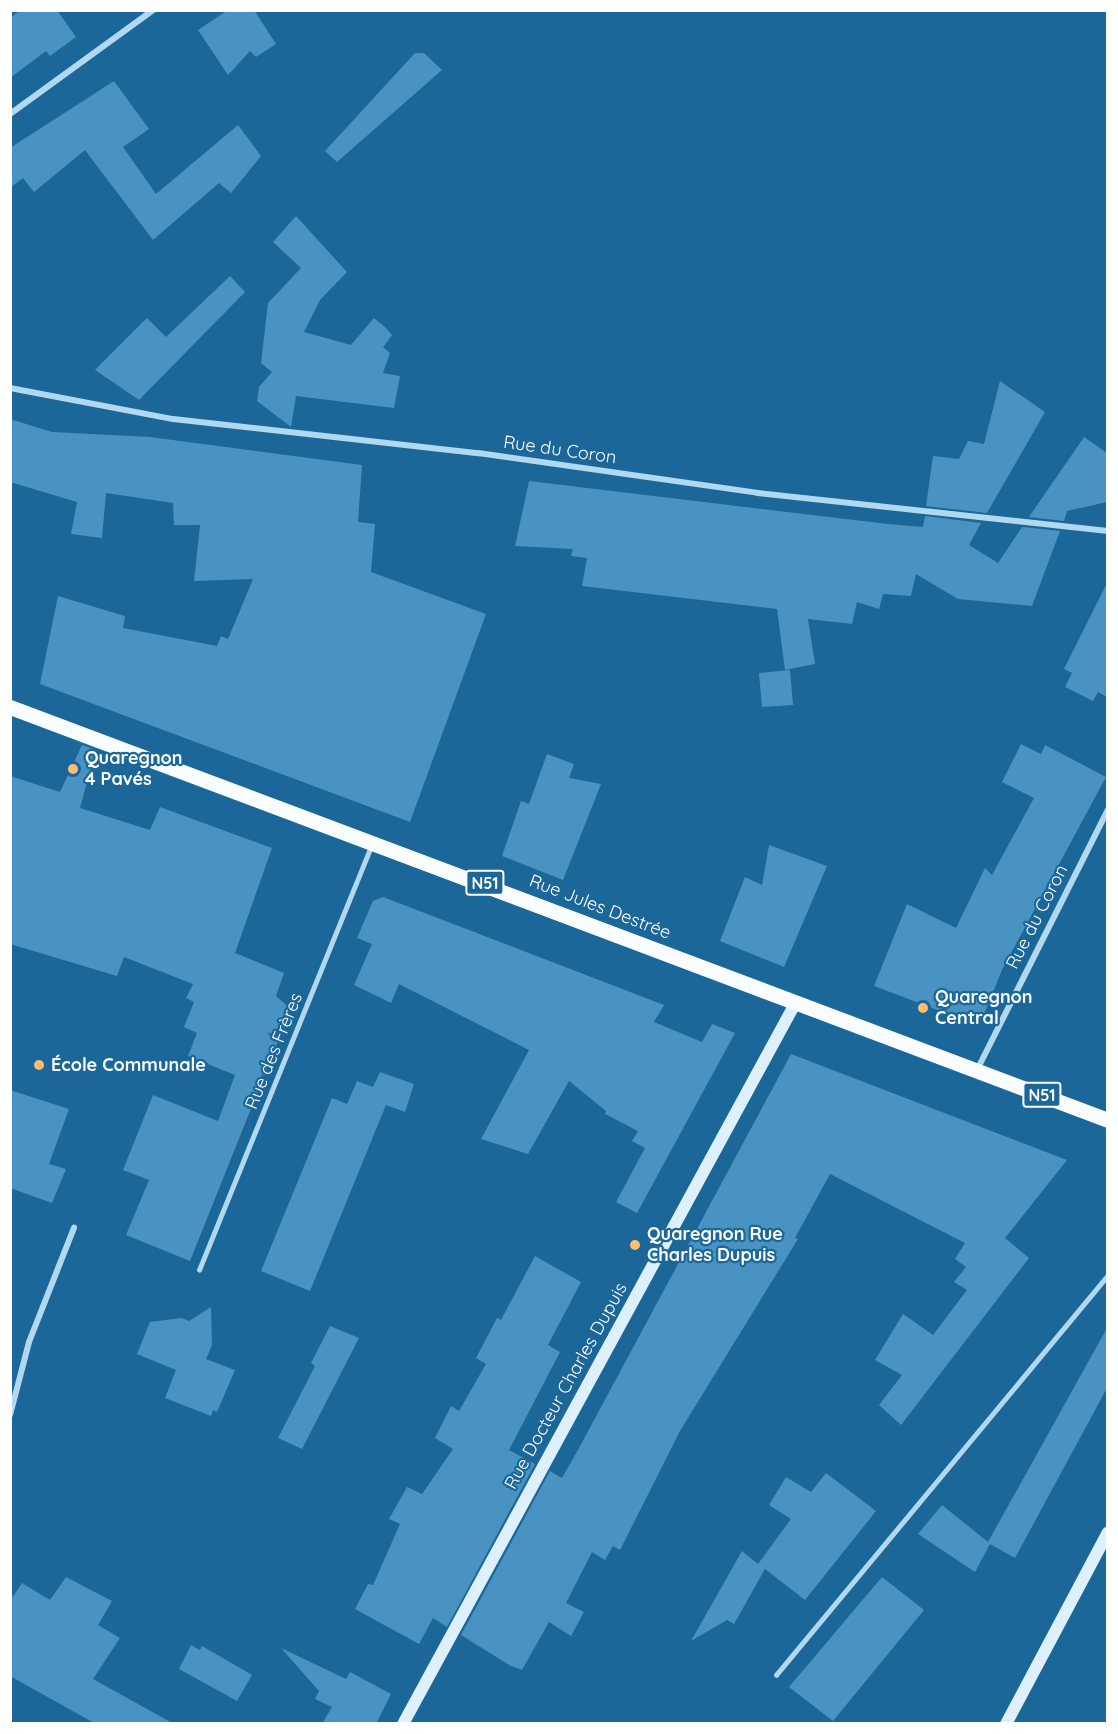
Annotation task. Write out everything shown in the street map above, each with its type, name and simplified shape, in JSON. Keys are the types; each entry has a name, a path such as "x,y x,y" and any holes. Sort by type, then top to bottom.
{"main road":[{"name":"Rue Jules Destrée","path":"10,707 374,841 1107,1120"}],"street":[{"path":"10,114 153,10"},
{"name":"Rue du Coron","path":"10,388 173,419 478,453 758,493 1107,531"},
{"name":"Rue du Coron","path":"976,1070 1107,809"},
{"name":"Rue Docteur Charles Dupuis","path":"403,1724 796,1002"},
{"path":"10,1415 29,1342 74,1228"},
{"path":"1006,1724 1107,1532"}],"lane":[{"name":"Rue des Frères","path":"199,1270 374,841"},
{"path":"776,1675 1107,1275"}],"building":[{"path":"21,10 57,10 76,37 50,56 46,51 10,78 10,18"},
{"path":"228,10 254,10 276,44 256,57 250,51 228,75 198,30"},
{"path":"415,53 424,53 442,70 337,162 325,151"},
{"path":"114,81 149,129 123,147 156,194 238,125 261,156 231,193 219,183 153,240 85,150 34,192 23,178 10,188 10,148"},
{"path":"296,216 347,272 320,300 304,332 351,345 374,318 385,327 392,335 383,347 390,353 383,373 400,376 394,408 296,396 291,427 257,401 259,387 272,372 261,363 268,303 301,268 273,242"},
{"path":"230,276 245,292 139,400 95,370 147,318 166,337"},
{"path":"1000,381 1045,412 987,513 926,506 933,456 959,459 968,441 984,444"},
{"path":"10,419 52,432 150,437 362,465 358,522 375,524 371,572 486,614 410,822 40,684 58,596 125,616 123,628 217,646 221,636 228,639 253,579 194,581 200,525 174,525 173,503 106,493 102,538 71,534 77,502 10,482"},
{"path":"1084,437 1107,453 1107,502 1067,511 1064,521 1029,517"},
{"path":"529,481 888,524 923,527 925,516 981,523 969,545 998,563 1022,527 1060,531 1032,606 958,599 916,574 911,596 883,594 879,609 857,602 852,624 808,619 815,664 785,670 777,609 582,586 587,558 571,556 573,549 515,546"},
{"path":"1107,583 1107,697 1098,692 1093,701 1065,687 1072,673 1064,669"},
{"path":"790,670 793,705 762,707 759,673"},
{"path":"1021,744 1041,754 1045,745 1106,777 1002,970 982,1019 972,1023 874,986 907,904 956,928 985,868 992,875 1034,798 1002,782"},
{"path":"82,745 96,750 80,808 150,830 160,807 272,848 235,953 284,973 276,996 291,1009 190,1261 126,1235 149,1180 123,1170 153,1095 218,1121 235,1075 188,1056 197,1033 184,1027 194,1002 186,998 193,984 124,957 117,976 10,944 10,776 60,792"},
{"path":"547,754 574,764 569,778 601,784 563,880 502,856 521,801 529,804"},
{"path":"769,845 827,866 784,967 720,941 745,877 762,885"},
{"path":"383,897 664,1005 654,1022 702,1042 712,1024 735,1033 637,1213 616,1202 645,1148 632,1141 638,1131 605,1114 606,1111 569,1081 528,1154 481,1139 529,1050 399,984 391,1003 354,985 372,944 357,938 373,901"},
{"path":"791,1054 1067,1160 1005,1238 1029,1258 901,1425 879,1405 902,1375 875,1360 903,1314 933,1335 967,1290 954,1282 966,1267 955,1259 965,1243 830,1174 795,1238 798,1239 680,1431 620,1550 613,1546 605,1560 592,1552 566,1603 584,1612 571,1636 549,1622 522,1670 511,1666 461,1635 550,1471 562,1478"},
{"path":"380,1072 414,1084 405,1112 386,1105 310,1291 261,1271 332,1098 347,1104 357,1081 373,1087"},
{"path":"10,1090 69,1109 49,1164 66,1169 52,1203 10,1188"},
{"path":"535,1256 581,1282 548,1345 560,1352 509,1450 535,1464 447,1627 433,1618 419,1644 355,1609 368,1584 373,1585 400,1524 389,1519 407,1487 422,1494 453,1449 435,1438 451,1406 459,1411 486,1364 476,1358 497,1318 501,1320"},
{"path":"211,1307 212,1345 206,1359 235,1370 217,1412 213,1410 211,1416 165,1398 176,1370 137,1354 150,1322 182,1318 189,1321"},
{"path":"330,1326 359,1338 302,1449 278,1438 315,1366 311,1363"},
{"path":"1107,1328 1107,1388 1015,1558 990,1544 975,1572 918,1534 942,1505 988,1542"},
{"path":"826,1473 876,1511 805,1600 765,1569 734,1624 727,1620 691,1641 742,1551 758,1564 791,1519 769,1505 786,1477 811,1492"},
{"path":"66,1577 112,1601 98,1625 120,1638 93,1679 174,1724 96,1724 10,1676 10,1601 22,1583 50,1600"},
{"path":"882,1577 924,1610 833,1721 789,1687"},
{"path":"191,1645 200,1650 202,1646 252,1675 237,1701 179,1669"},
{"path":"281,1648 346,1679 350,1672 391,1694 376,1724 322,1724 332,1707 315,1699 319,1691"}],"place":[{"name":"Quaregnon 4 Pavés","path":"73,769"},
{"name":"Quaregnon Central","path":"923,1008"},
{"name":"École Communale","path":"39,1065"},
{"name":"Quaregnon Rue Charles Dupuis","path":"635,1245"}]}
